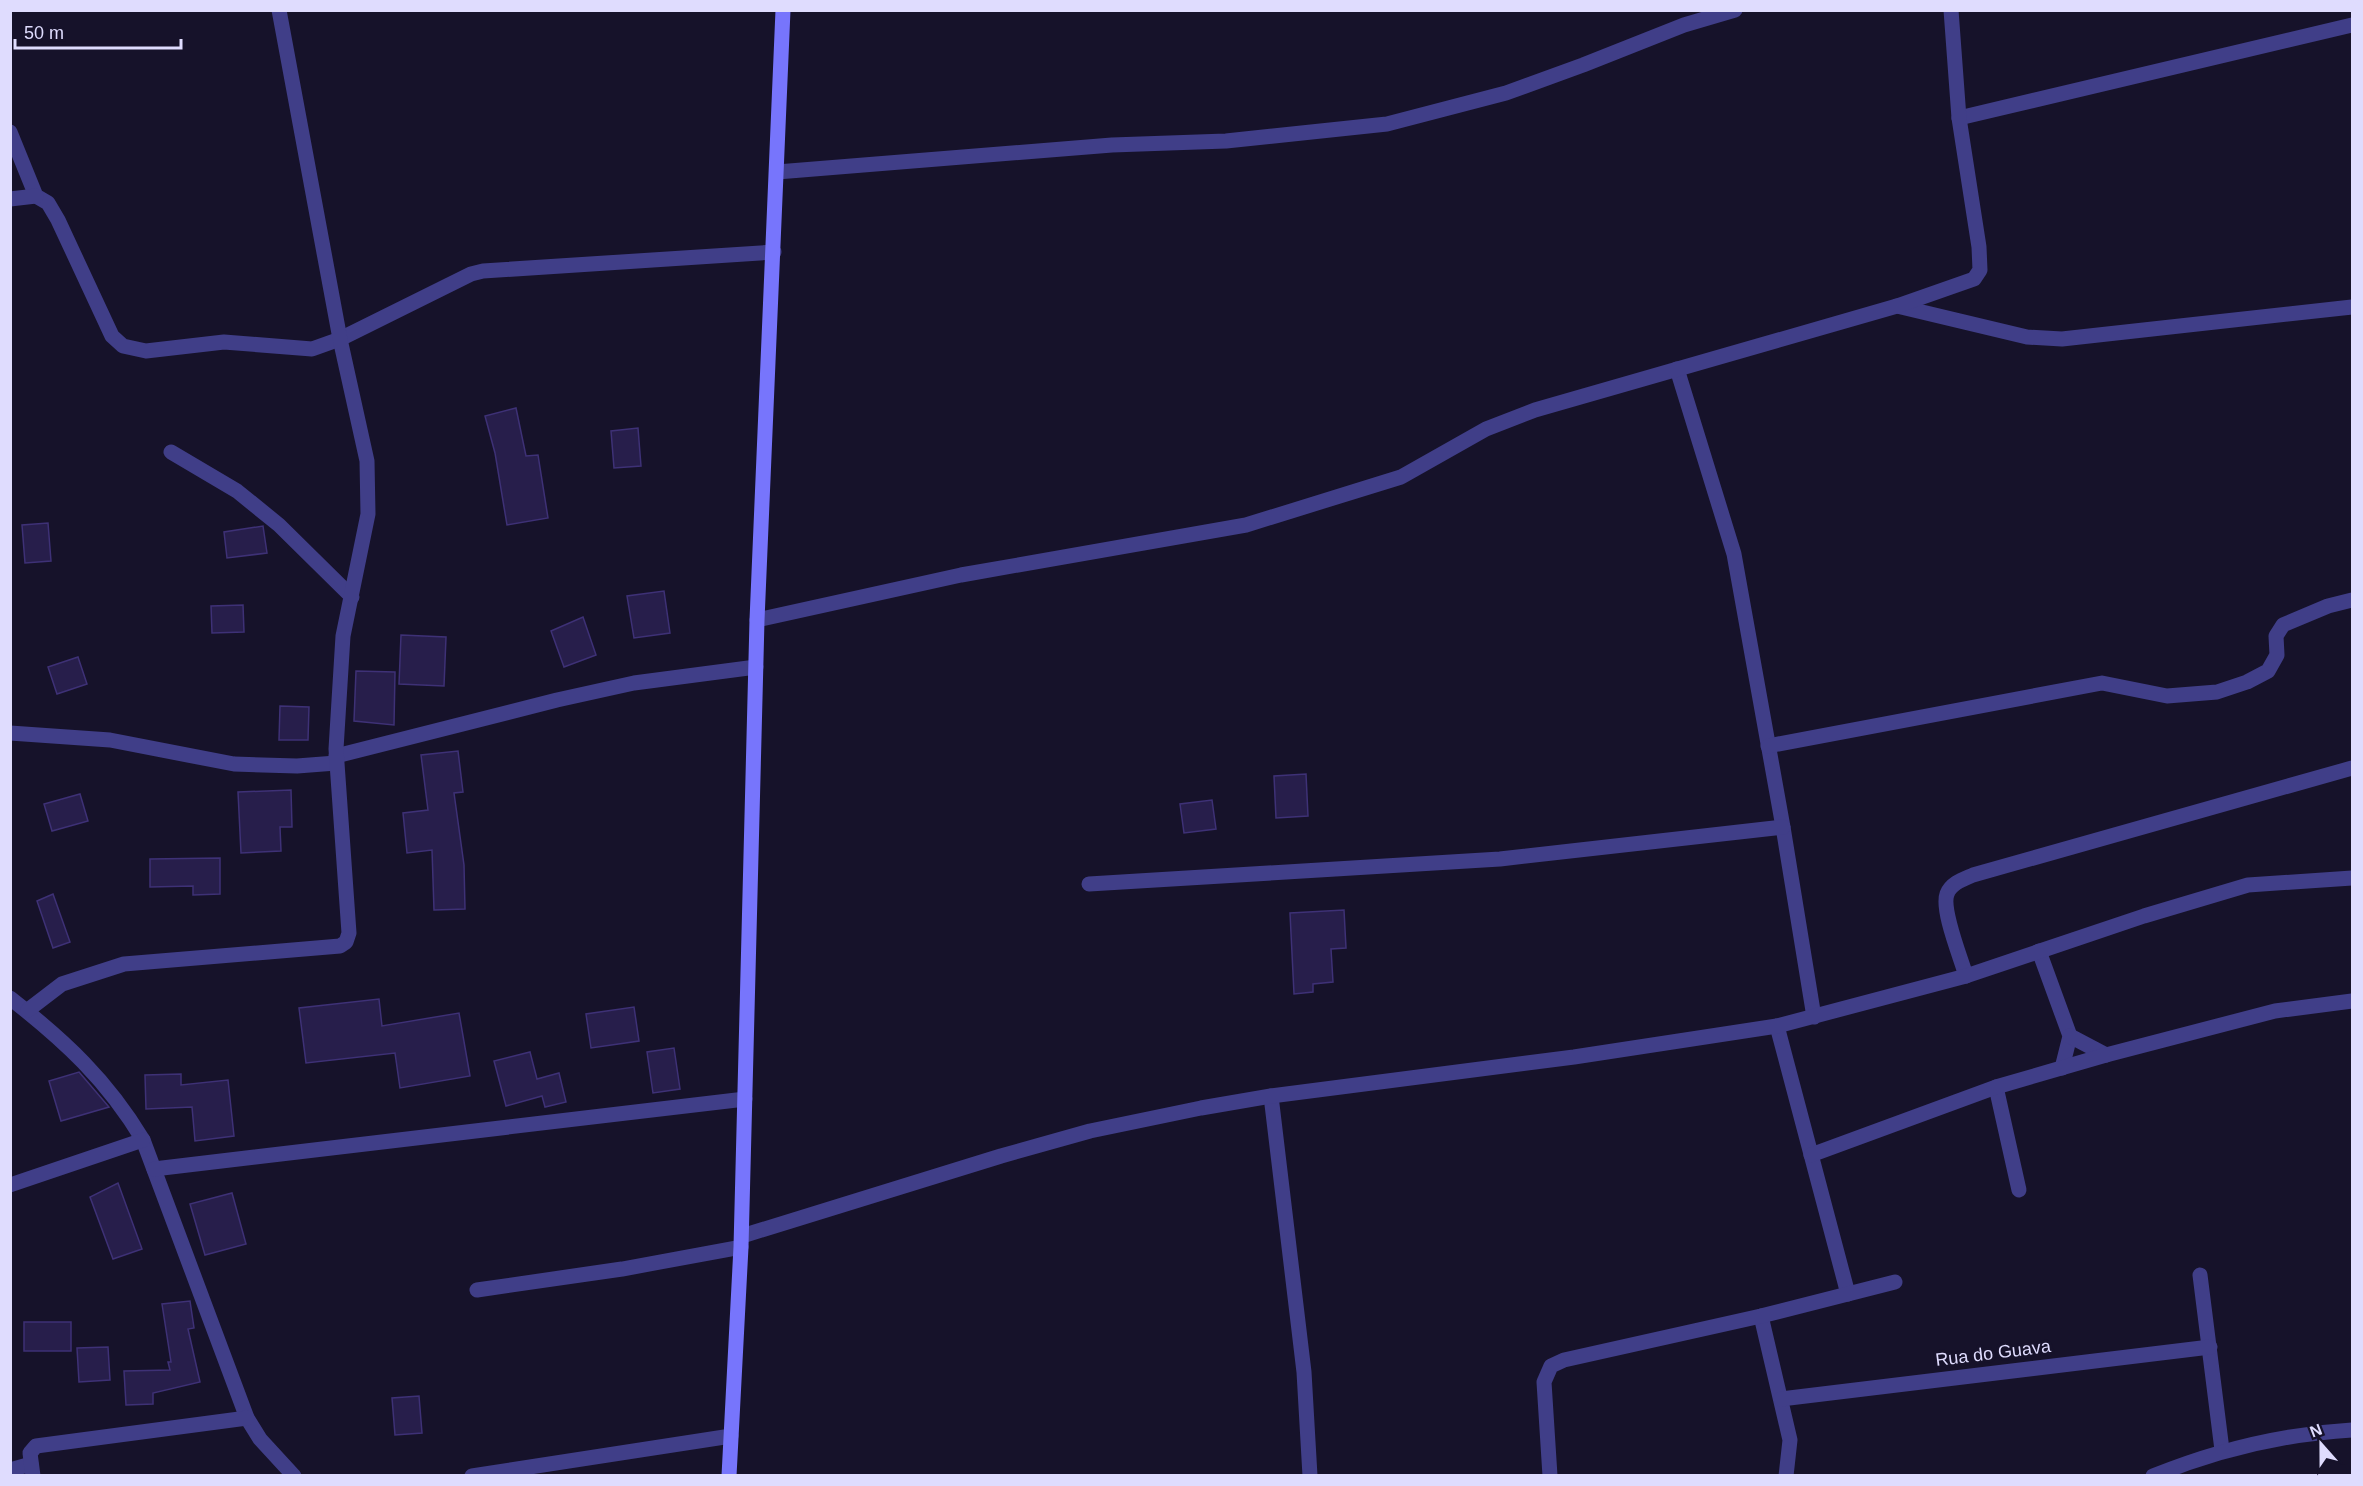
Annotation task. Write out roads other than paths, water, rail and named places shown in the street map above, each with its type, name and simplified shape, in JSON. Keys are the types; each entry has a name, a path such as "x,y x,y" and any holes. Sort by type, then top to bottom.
{"street":[{"path":"28,1010 62,984 124,964 340,946 346,942 349,933 336,759 343,636 368,514 367,461 340,339 279,10"},
{"path":"729,1476 742,1241 757,620 783,10"},
{"path":"777,172 1112,145 1226,141 1387,124 1506,93 1684,25 1735,10"},
{"path":"757,620 961,575 1246,525 1401,477 1486,429 1535,410 1897,306 1974,279 1980,270 1959,118 1951,10"},
{"path":"1959,118 2352,25"},
{"path":"10,132 36,196"},
{"path":"10,199 36,196 48,203 112,336 123,346 146,351 224,342 312,349 340,339 471,274 483,271 774,252"},
{"path":"1897,306 2027,337 2062,339 2352,307"},
{"path":"1677,369 1734,554 1814,1017"},
{"path":"171,452 237,491 279,525 352,597"},
{"path":"1768,747 2090,684 2102,683 2167,696 2217,692 2247,682 2268,671 2277,655 2276,636 2283,625 2328,606 2352,600"},
{"path":"10,733 110,740 234,764 297,766 336,759 557,700 634,683 756,667"},
{"path":"1966,976 1946,908 1947,894 1954,884 1973,875 2017,862 2352,768"},
{"path":"1089,884 1500,859 1783,828"},
{"path":"477,1290 622,1269 742,1241 1001,1156 1090,1131 1271,1096 1574,1057 1777,1026 1966,976 2248,885 2352,878"},
{"path":"2039,951 2070,1036 2062,1068"},
{"path":"10,998 28,1010 97,1075 121,1104 143,1140 248,1418 260,1439 294,1476"},
{"path":"1811,1155 1996,1087 2106,1055 2275,1011 2352,1002"},
{"path":"1777,1026 1848,1294"},
{"path":"2070,1036 2106,1055"},
{"path":"1996,1087 2019,1190"},
{"path":"1271,1096 1304,1372 1310,1476"},
{"path":"154,1169 746,1099"},
{"path":"10,1185 143,1140"},
{"path":"2200,1275 2222,1450"},
{"path":"1550,1476 1544,1396 1546,1373 1551,1366 1564,1360 1761,1316 1895,1282"},
{"path":"1761,1316 1790,1440 1786,1476"},
{"name":"Rua do Guava","path":"1781,1399 2210,1347"},
{"path":"10,1470 32,1470 30,1453 36,1446 52,1442 248,1418"},
{"path":"2153,1476 2175,1471 2222,1450 2316,1432 2352,1430"},
{"path":"472,1476 731,1436"}]}
